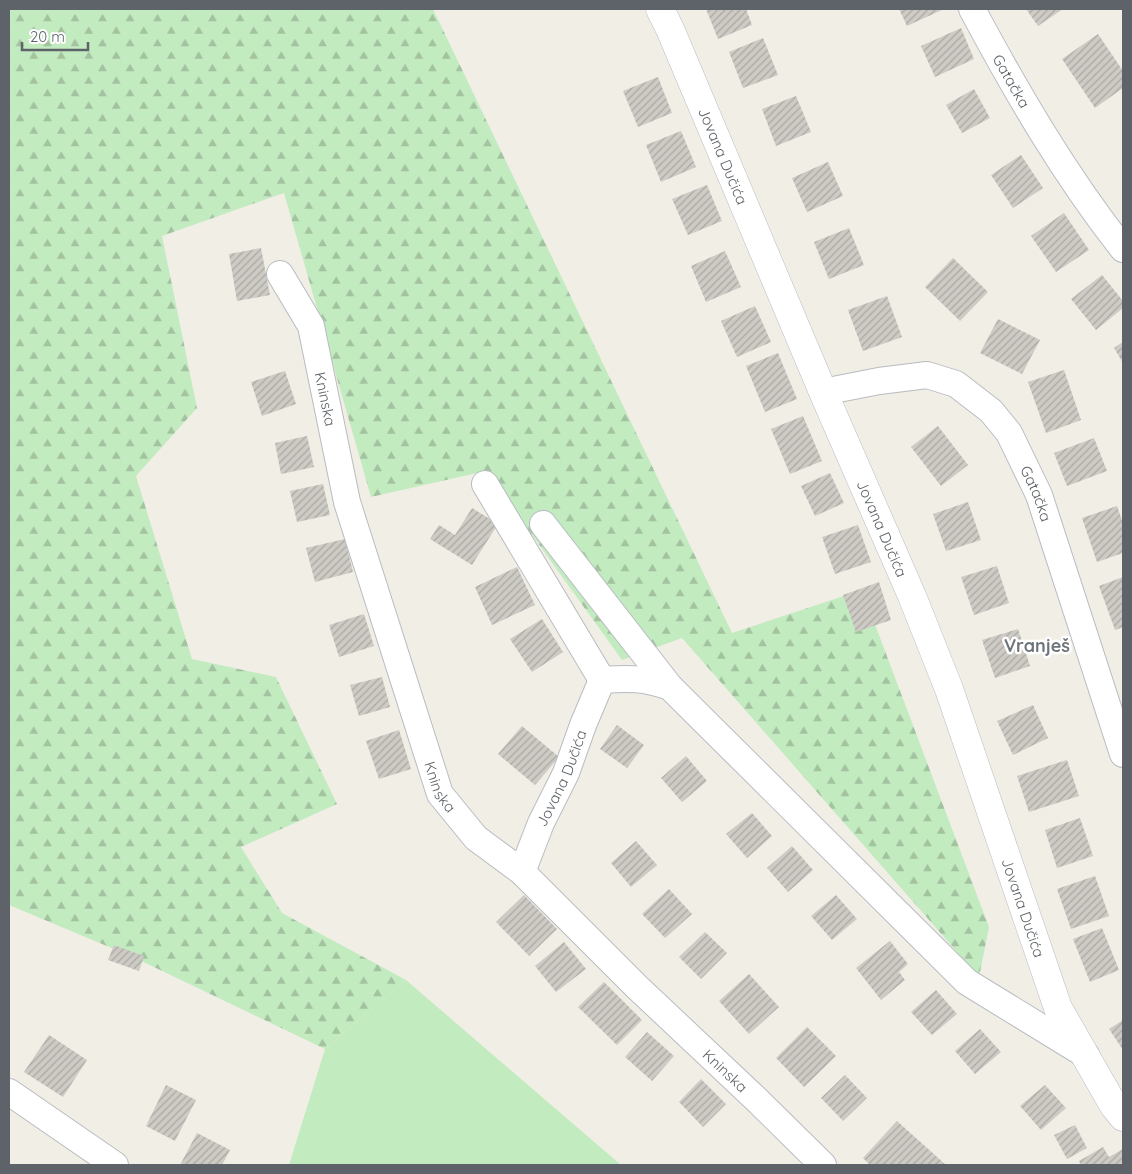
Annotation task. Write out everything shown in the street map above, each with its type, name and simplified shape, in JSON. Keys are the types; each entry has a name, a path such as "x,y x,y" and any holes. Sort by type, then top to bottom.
{"main road":[{"name":"Jovana Dučića","path":"660,9 912,596 948,689 1058,1008 1114,1106 1123,1116"}],"street":[{"name":"Gatačka","path":"972,9 1016,91 1046,141 1099,218 1123,249"},
{"name":"Kninska","path":"280,274 311,326 347,502 440,794 476,838 522,872 636,987 757,1100 822,1165"},
{"name":"Gatačka","path":"823,392 879,381 927,375 956,384 991,411 1009,433 1039,495 1123,754"},
{"path":"485,484 602,680"},
{"path":"543,524 670,687"},
{"name":"Jovana Dučića","path":"522,872 541,822 566,773 602,680 628,678 647,680 670,687 967,982 1086,1055"},
{"path":"9,1092 115,1165"}],"green space":[{"path":"9,9 433,9 732,633 862,590 989,927 979,977 682,638 622,660 486,471 371,497 284,193 162,236 197,408 136,476 192,659 276,677 337,804 241,847 282,913 406,980 325,1049 133,957 9,905"},
{"path":"406,980 621,1165 289,1165 325,1049"}],"building":[{"path":"706,9 746,9 752,25 718,39"},
{"path":"899,9 944,9 907,26"},
{"path":"1026,9 1063,9 1038,26"},
{"path":"961,28 974,59 935,77 921,46"},
{"path":"1098,34 1123,71 1123,88 1095,108 1062,59"},
{"path":"763,38 778,75 743,88 729,52"},
{"path":"658,77 672,113 638,127 623,91"},
{"path":"974,89 990,118 962,133 946,105"},
{"path":"796,96 811,132 776,146 762,109"},
{"path":"681,131 696,167 661,182 646,145"},
{"path":"1021,155 1043,188 1013,208 991,175"},
{"path":"828,162 843,196 807,212 792,178"},
{"path":"707,185 722,221 688,235 672,199"},
{"path":"1064,213 1089,250 1056,272 1031,236"},
{"path":"849,228 864,265 829,279 814,242"},
{"path":"261,248 270,295 237,301 229,254"},
{"path":"725,251 741,287 706,302 691,266"},
{"path":"953,258 988,292 960,321 925,287"},
{"path":"1102,275 1123,301 1123,308 1096,330 1071,299"},
{"path":"887,296 902,337 863,351 848,310"},
{"path":"755,306 771,342 737,357 721,321"},
{"path":"998,319 1040,340 1022,374 980,353"},
{"path":"1123,342 1123,363 1114,348"},
{"path":"778,353 797,399 765,412 746,366"},
{"path":"1064,370 1081,420 1046,433 1028,382"},
{"path":"285,371 296,404 262,416 251,382"},
{"path":"803,416 822,461 790,474 771,429"},
{"path":"938,426 968,465 941,486 911,447"},
{"path":"307,436 314,467 281,474 275,443"},
{"path":"1094,438 1107,471 1067,486 1054,453"},
{"path":"830,473 844,503 815,516 801,486"},
{"path":"323,484 330,515 297,522 290,491"},
{"path":"968,502 981,540 946,551 933,514"},
{"path":"1117,506 1123,523 1123,553 1097,562 1082,518"},
{"path":"472,508 498,524 472,565 430,539 439,525 455,535"},
{"path":"858,525 871,562 835,574 822,537"},
{"path":"345,539 353,572 315,582 306,548"},
{"path":"997,566 1009,603 974,615 961,577"},
{"path":"517,567 535,605 492,625 475,587"},
{"path":"1123,577 1123,627 1115,630 1099,586"},
{"path":"879,582 891,620 856,632 843,595"},
{"path":"364,614 374,646 339,657 329,625"},
{"path":"542,619 563,652 532,672 510,639"},
{"path":"1018,629 1030,666 995,678 982,640"},
{"path":"382,677 390,707 359,716 350,685"},
{"path":"1033,705 1048,738 1013,755 997,721"},
{"path":"617,725 644,745 627,768 600,749"},
{"path":"522,726 559,757 535,785 498,754"},
{"path":"399,730 411,769 379,779 366,741"},
{"path":"686,756 707,781 682,802 661,778"},
{"path":"1067,760 1079,796 1029,812 1017,776"},
{"path":"752,813 772,836 747,858 726,834"},
{"path":"1080,818 1093,856 1057,868 1045,830"},
{"path":"636,841 657,865 631,887 611,863"},
{"path":"792,846 813,870 788,892 767,868"},
{"path":"1095,876 1109,916 1071,929 1057,889"},
{"path":"669,889 692,914 665,938 642,914"},
{"path":"524,895 557,929 529,956 496,922"},
{"path":"836,895 857,919 832,940 811,916"},
{"path":"1102,928 1119,970 1090,982 1073,939"},
{"path":"705,932 727,953 701,979 679,957"},
{"path":"890,941 908,964 899,972 905,980 881,1000 856,968"},
{"path":"564,942 586,969 556,992 535,966"},
{"path":"114,945 144,956 139,971 108,960"},
{"path":"749,974 779,1007 749,1034 719,1001"},
{"path":"604,982 642,1020 617,1045 578,1007"},
{"path":"936,990 957,1014 932,1035 911,1012"},
{"path":"1123,1020 1123,1050 1109,1029"},
{"path":"807,1027 836,1056 804,1087 776,1058"},
{"path":"980,1029 1001,1052 975,1074 955,1051"},
{"path":"647,1032 674,1056 652,1081 625,1057"},
{"path":"49,1035 87,1060 63,1097 24,1072"},
{"path":"845,1075 867,1098 843,1121 821,1098"},
{"path":"701,1079 726,1104 703,1127 679,1102"},
{"path":"166,1085 196,1100 175,1141 146,1126"},
{"path":"1045,1085 1066,1108 1041,1130 1020,1106"},
{"path":"897,1121 946,1165 870,1165 863,1158"},
{"path":"1075,1125 1087,1148 1067,1159 1054,1135"},
{"path":"197,1133 230,1150 222,1165 180,1165"},
{"path":"1103,1147 1109,1157 1123,1149 1123,1165 1081,1165 1079,1161"}],"district":[{"name":"Vranješ","path":"1037,645"}]}
